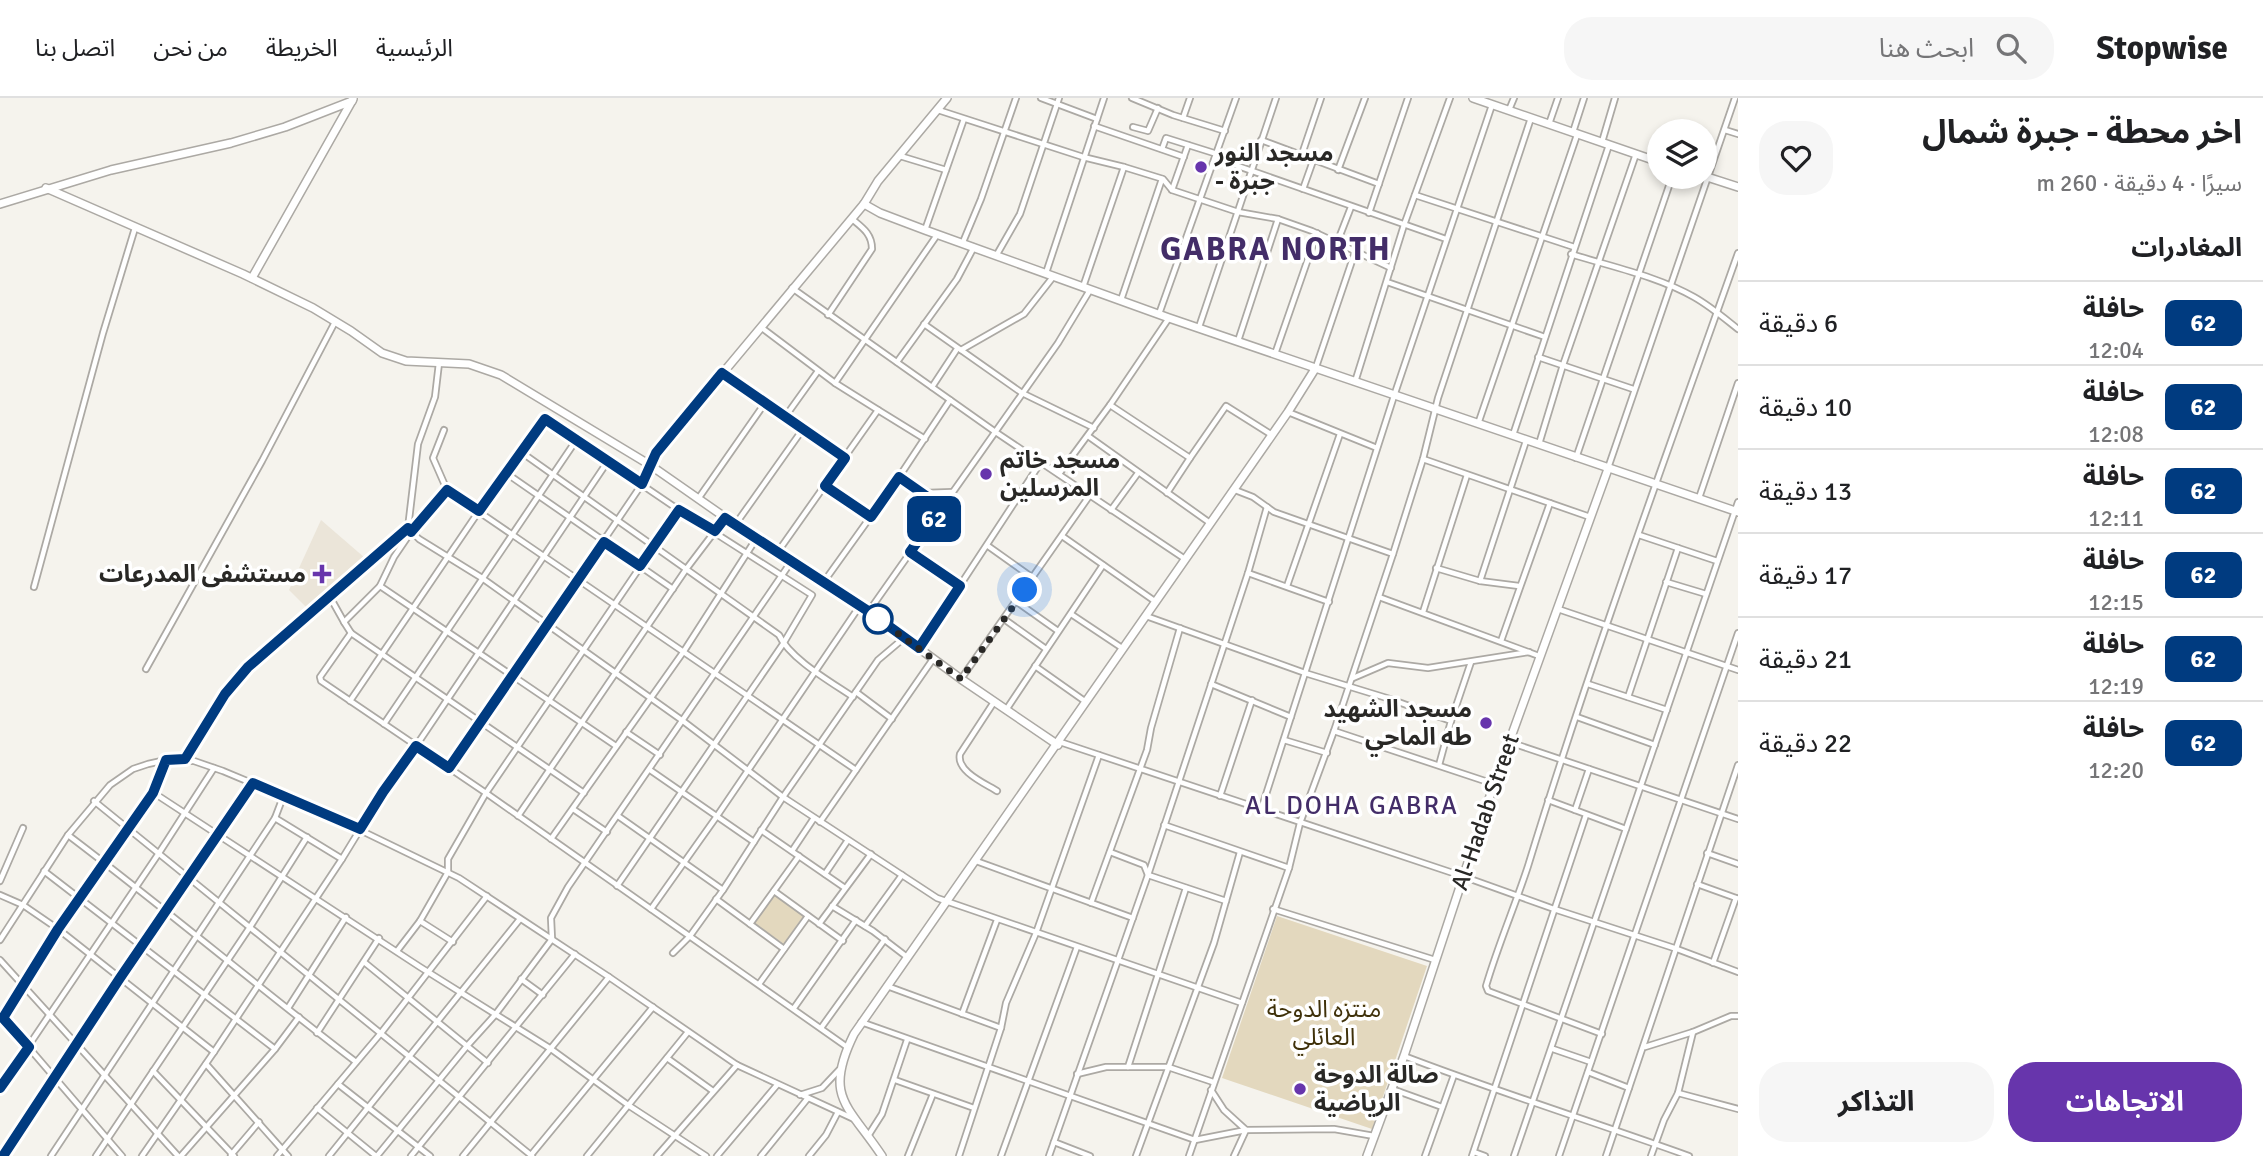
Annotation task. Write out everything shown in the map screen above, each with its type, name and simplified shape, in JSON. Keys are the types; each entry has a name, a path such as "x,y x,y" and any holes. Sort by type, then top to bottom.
{"street":[{"path":"449,768 618,521 642,484 656,453 864,204 878,181 947,98"},
{"path":"963,243 1016,98"},
{"path":"1041,98 1058,101 1097,119"},
{"path":"932,387 959,349 1024,314 1049,275 1083,158 1104,98"},
{"path":"1132,98 1146,100 1183,118 1225,131"},
{"path":"1183,118 1190,98"},
{"path":"1159,314 1236,98"},
{"path":"1198,328 1276,98"},
{"path":"1301,157 1321,98"},
{"path":"1338,170 1365,98"},
{"path":"1369,213 1408,98"},
{"path":"1354,383 1404,225 1450,98"},
{"path":"1473,98 1647,158"},
{"path":"1509,111 1514,98"},
{"path":"1549,124 1558,98"},
{"path":"1478,424 1575,133 1584,98"},
{"path":"1513,436 1606,144 1614,98"},
{"path":"1717,150 1735,98"},
{"path":"0,204 111,170 231,143 285,127 353,99"},
{"path":"252,278 353,99"},
{"path":"996,256 1020,214 1058,101"},
{"path":"1261,810 1394,396 1492,105"},
{"path":"1133,127 1148,131 1158,108"},
{"path":"937,110 1083,158 1163,179 1171,190 1238,212 1278,219 1317,233 1391,268"},
{"path":"1189,1156 1379,597 1423,459 1438,398 1531,118"},
{"path":"925,230 964,119"},
{"path":"1094,126 1184,157"},
{"path":"1725,130 1738,134"},
{"path":"1162,149 1166,138 1446,239"},
{"path":"1261,140 1380,184"},
{"path":"1171,190 1188,145"},
{"path":"1539,445 1563,365 1636,154"},
{"path":"900,156 946,170"},
{"path":"1303,189 1313,161"},
{"path":"868,611 1058,343 1086,289 1124,167"},
{"path":"1121,301 1163,179"},
{"path":"1717,180 1738,187"},
{"path":"46,188 252,278 335,321 382,354 406,361 469,364 501,375 650,464 755,540 868,611 961,679 1059,743 1677,948 1738,972"},
{"path":"1576,458 1668,189"},
{"path":"1608,469 1702,189"},
{"path":"1415,195 1574,247"},
{"path":"864,204 880,213 1086,289 1736,512"},
{"path":"1337,243 1351,206"},
{"path":"828,315 872,249 868,232 850,218"},
{"path":"1238,342 1278,219"},
{"path":"34,587 106,321 135,227"},
{"path":"1275,355 1317,233"},
{"path":"835,383 938,235"},
{"path":"897,362 957,279 975,247"},
{"path":"878,1154 841,1093 839,1070 860,1022 1059,743 1288,412 1315,369 1355,252"},
{"path":"1602,1034 1486,989 1499,942 1606,626 1738,253"},
{"path":"1572,254 1637,274 1694,297 1738,329"},
{"path":"1387,282 1545,337"},
{"path":"792,288 994,431 1185,560"},
{"path":"1059,474 1169,318"},
{"path":"146,669 256,472 335,321"},
{"path":"924,324 1022,393 1094,428"},
{"path":"761,327 835,383 925,439"},
{"path":"1538,357 1633,389"},
{"path":"344,622 380,586 409,530 418,444 435,397 439,363"},
{"path":"785,417 818,370"},
{"path":"722,373 845,458"},
{"path":"1699,499 1738,383"},
{"path":"823,583 950,400"},
{"path":"698,499 765,403"},
{"path":"1110,405 1190,458"},
{"path":"1167,492 1226,406 1272,436"},
{"path":"777,553 878,411"},
{"path":"1288,412 1377,448"},
{"path":"350,701 545,419 679,510 813,595 748,696 617,886"},
{"path":"735,526 803,429"},
{"path":"444,430 433,458 447,490 856,770"},
{"path":"1287,586 1340,434"},
{"path":"1088,436 1210,523"},
{"path":"384,724 576,439"},
{"path":"1480,582 1526,440"},
{"path":"521,452 779,635 783,644 816,672 892,719"},
{"path":"1423,459 1590,517"},
{"path":"142,1156 206,1065 383,792 608,461"},
{"path":"919,648 1041,462"},
{"name":"Al-Hadab Street","path":"1367,1156 1404,1056 1494,784 1608,469"},
{"path":"1111,510 1138,473"},
{"path":"506,474 673,589"},
{"path":"1423,612 1467,475"},
{"path":"899,477 942,507"},
{"path":"825,486 871,517"},
{"path":"1234,489 1267,507 1308,524 1393,554"},
{"path":"185,759 225,694 241,676 409,530 447,490"},
{"path":"922,493 952,492"},
{"path":"961,679 1090,495"},
{"path":"1514,1156 1553,1049 1738,502"},
{"path":"1501,641 1550,503"},
{"path":"1049,1156 1148,875 1248,573 1267,507"},
{"path":"397,951 420,921 448,872 448,859 486,793 679,510"},
{"path":"518,816 687,568 725,518"},
{"path":"409,530 482,578 683,720 783,797 946,902 1242,1003"},
{"path":"1639,535 1717,561"},
{"path":"1062,536 1156,602"},
{"path":"551,840 684,652 755,540"},
{"path":"988,546 1033,578"},
{"path":"1628,697 1678,548"},
{"path":"910,552 960,586"},
{"path":"317,1108 377,1156 495,1015 552,939 551,918 556,905 791,562"},
{"path":"1006,709 1103,565"},
{"path":"1436,568 1480,582 1519,586"},
{"path":"1248,573 1329,601"},
{"path":"1667,582 1706,594"},
{"path":"380,586 616,746"},
{"path":"330,597 351,633 584,793"},
{"path":"1379,597 1539,656"},
{"path":"1017,602 1058,631"},
{"path":"651,909 718,816 859,607"},
{"path":"1557,609 1738,670"},
{"path":"1070,614 1123,649"},
{"path":"1146,616 1305,673 1451,721"},
{"path":"1004,620 1046,649"},
{"path":"1091,903 1147,750 1180,628"},
{"path":"351,633 320,679 847,1047"},
{"path":"1559,1156 1738,633"},
{"path":"673,953 690,936 723,890 783,797 882,655 904,638"},
{"path":"1352,678 1388,663 1428,668 1530,652"},
{"path":"820,822 934,658"},
{"path":"1439,765 1471,661"},
{"path":"1035,666 1086,702"},
{"path":"1211,684 1291,717"},
{"path":"1588,684 1667,710"},
{"path":"1220,796 1252,700"},
{"path":"995,702 958,760 962,767 997,792"},
{"path":"1577,716 1655,745"},
{"path":"1334,731 1494,784"},
{"path":"626,732 660,755"},
{"path":"1284,740 1327,753"},
{"path":"1510,742 1738,819"},
{"path":"959,1156 1001,1028 1006,1003 1036,933 1099,755"},
{"path":"0,940 68,835 94,802 123,775 140,766 185,759 253,783 360,829 448,872 575,954 737,1065 857,1120"},
{"path":"122,1156 1,1018 58,929 153,793 166,760"},
{"path":"1606,1156 1738,766"},
{"path":"0,1088 214,768"},
{"path":"1575,810 1589,769"},
{"path":"650,770 754,842"},
{"path":"3,1156 253,783"},
{"path":"153,793 551,1049 628,1105 706,1156"},
{"path":"51,1156 151,1002 251,856 275,818 283,797"},
{"path":"1548,800 1626,829"},
{"path":"94,802 531,1156 653,1007"},
{"path":"573,809 607,832"},
{"path":"1485,1156 1473,1154 1586,814"},
{"path":"618,816 723,890"},
{"path":"275,818 342,859"},
{"path":"792,851 814,818"},
{"path":"1164,825 1289,868"},
{"path":"0,881 23,828"},
{"path":"761,830 845,888"},
{"path":"68,835 356,1062"},
{"path":"96,1156 250,927 307,837"},
{"path":"825,874 848,841"},
{"path":"1110,852 1144,864 1148,875"},
{"path":"1136,1156 1214,943 1240,852"},
{"path":"1707,853 1738,864"},
{"path":"819,924 871,854"},
{"path":"750,924 799,856"},
{"path":"975,861 1133,918"},
{"path":"44,871 275,1049"},
{"path":"865,926 902,875"},
{"path":"1148,875 1226,901"},
{"path":"1697,884 1737,898 1713,963"},
{"path":"1128,1067 1186,888"},
{"path":"774,891 843,941"},
{"path":"0,895 23,905 58,929 214,1052"},
{"path":"277,1156 381,1033 488,896"},
{"path":"716,899 784,949"},
{"path":"832,906 885,939 907,957"},
{"path":"1273,909 1435,960"},
{"path":"759,984 808,916"},
{"path":"288,1008 346,917"},
{"path":"329,1156 520,919"},
{"path":"794,1009 856,920"},
{"path":"962,1014 997,920"},
{"path":"420,921 453,942"},
{"path":"317,1032 379,939"},
{"path":"821,1028 885,939"},
{"path":"1001,1156 1077,947"},
{"path":"411,1156 575,954"},
{"path":"0,960 180,1156 275,1049 299,1017"},
{"path":"363,962 488,1063"},
{"path":"463,1156 609,977"},
{"path":"521,979 543,995"},
{"path":"887,985 1001,1028"},
{"path":"1644,1047 1735,1016 1738,1009"},
{"path":"860,1022 1195,1140 1246,1130 1334,1129 1374,1136"},
{"path":"586,1156 688,1032"},
{"path":"1650,1156 1678,1093 1693,1032"},
{"path":"868,1136 882,1114 907,1040"},
{"path":"1553,1049 1591,1062"},
{"path":"1404,1056 1533,1104 1573,1115 1689,1156"},
{"path":"667,1058 713,1091"},
{"path":"206,1065 288,1156"},
{"path":"657,1156 737,1065"},
{"path":"1076,1074 1106,1067 1168,1067 1213,1082"},
{"path":"153,1070 207,1125 232,1155 259,1122"},
{"path":"799,1095 822,1088 839,1070"},
{"path":"1588,1072 1629,1088"},
{"path":"1425,1156 1454,1075"},
{"path":"895,1080 974,1108"},
{"path":"338,1084 430,1156"},
{"path":"717,1156 776,1085"},
{"path":"1392,1089 1442,1107"},
{"path":"1211,1090 1224,1110 1246,1130"},
{"path":"1678,1093 1738,1109"},
{"path":"908,1156 933,1094"},
{"path":"761,1156 808,1098"},
{"path":"808,1156 826,1135 838,1112"},
{"path":"1234,1156 1246,1130"},
{"path":"1054,1142 1090,1156"}],"shaded area":[{"name":"مستشفى المدرعات","path":"321,520 365,558 308,609 289,590"}],"green space":[{"path":"774,895 804,915 784,944 754,923"},
{"name":"منتزه الدوحة العائلي","path":"1277,916 1427,966 1372,1129 1222,1078"}],"bus line":[{"name":"62","path":"0,1088 29,1047 3,1018 58,929 153,793 166,760 185,759 225,694 248,667 408,528 411,532 447,490 479,511 545,419 642,484 656,453 722,373 845,458 825,486 871,517 899,477 942,507 910,552 960,586 919,648 868,611 725,518 715,531 679,510 640,566 604,542 449,768 416,746 360,829 253,783 3,1156"}],"place":[{"name":"مسجد النور - جبرة","path":"1201,167"},
{"name":"مسجد خاتم المرسلين","path":"986,474"},
{"name":"مستشفى المدرعات","path":"322,574"},
{"name":"مسجد الشهيد طه الماحي","path":"1486,723"},
{"name":"صالة الدوحة الرياضية","path":"1300,1089"}],"district":[{"name":"GABRA NORTH","path":"1276,249"},
{"name":"AL DOHA GABRA","path":"1352,806"}],"route":[{"path":"878,619 961,679 1025,590"}]}
